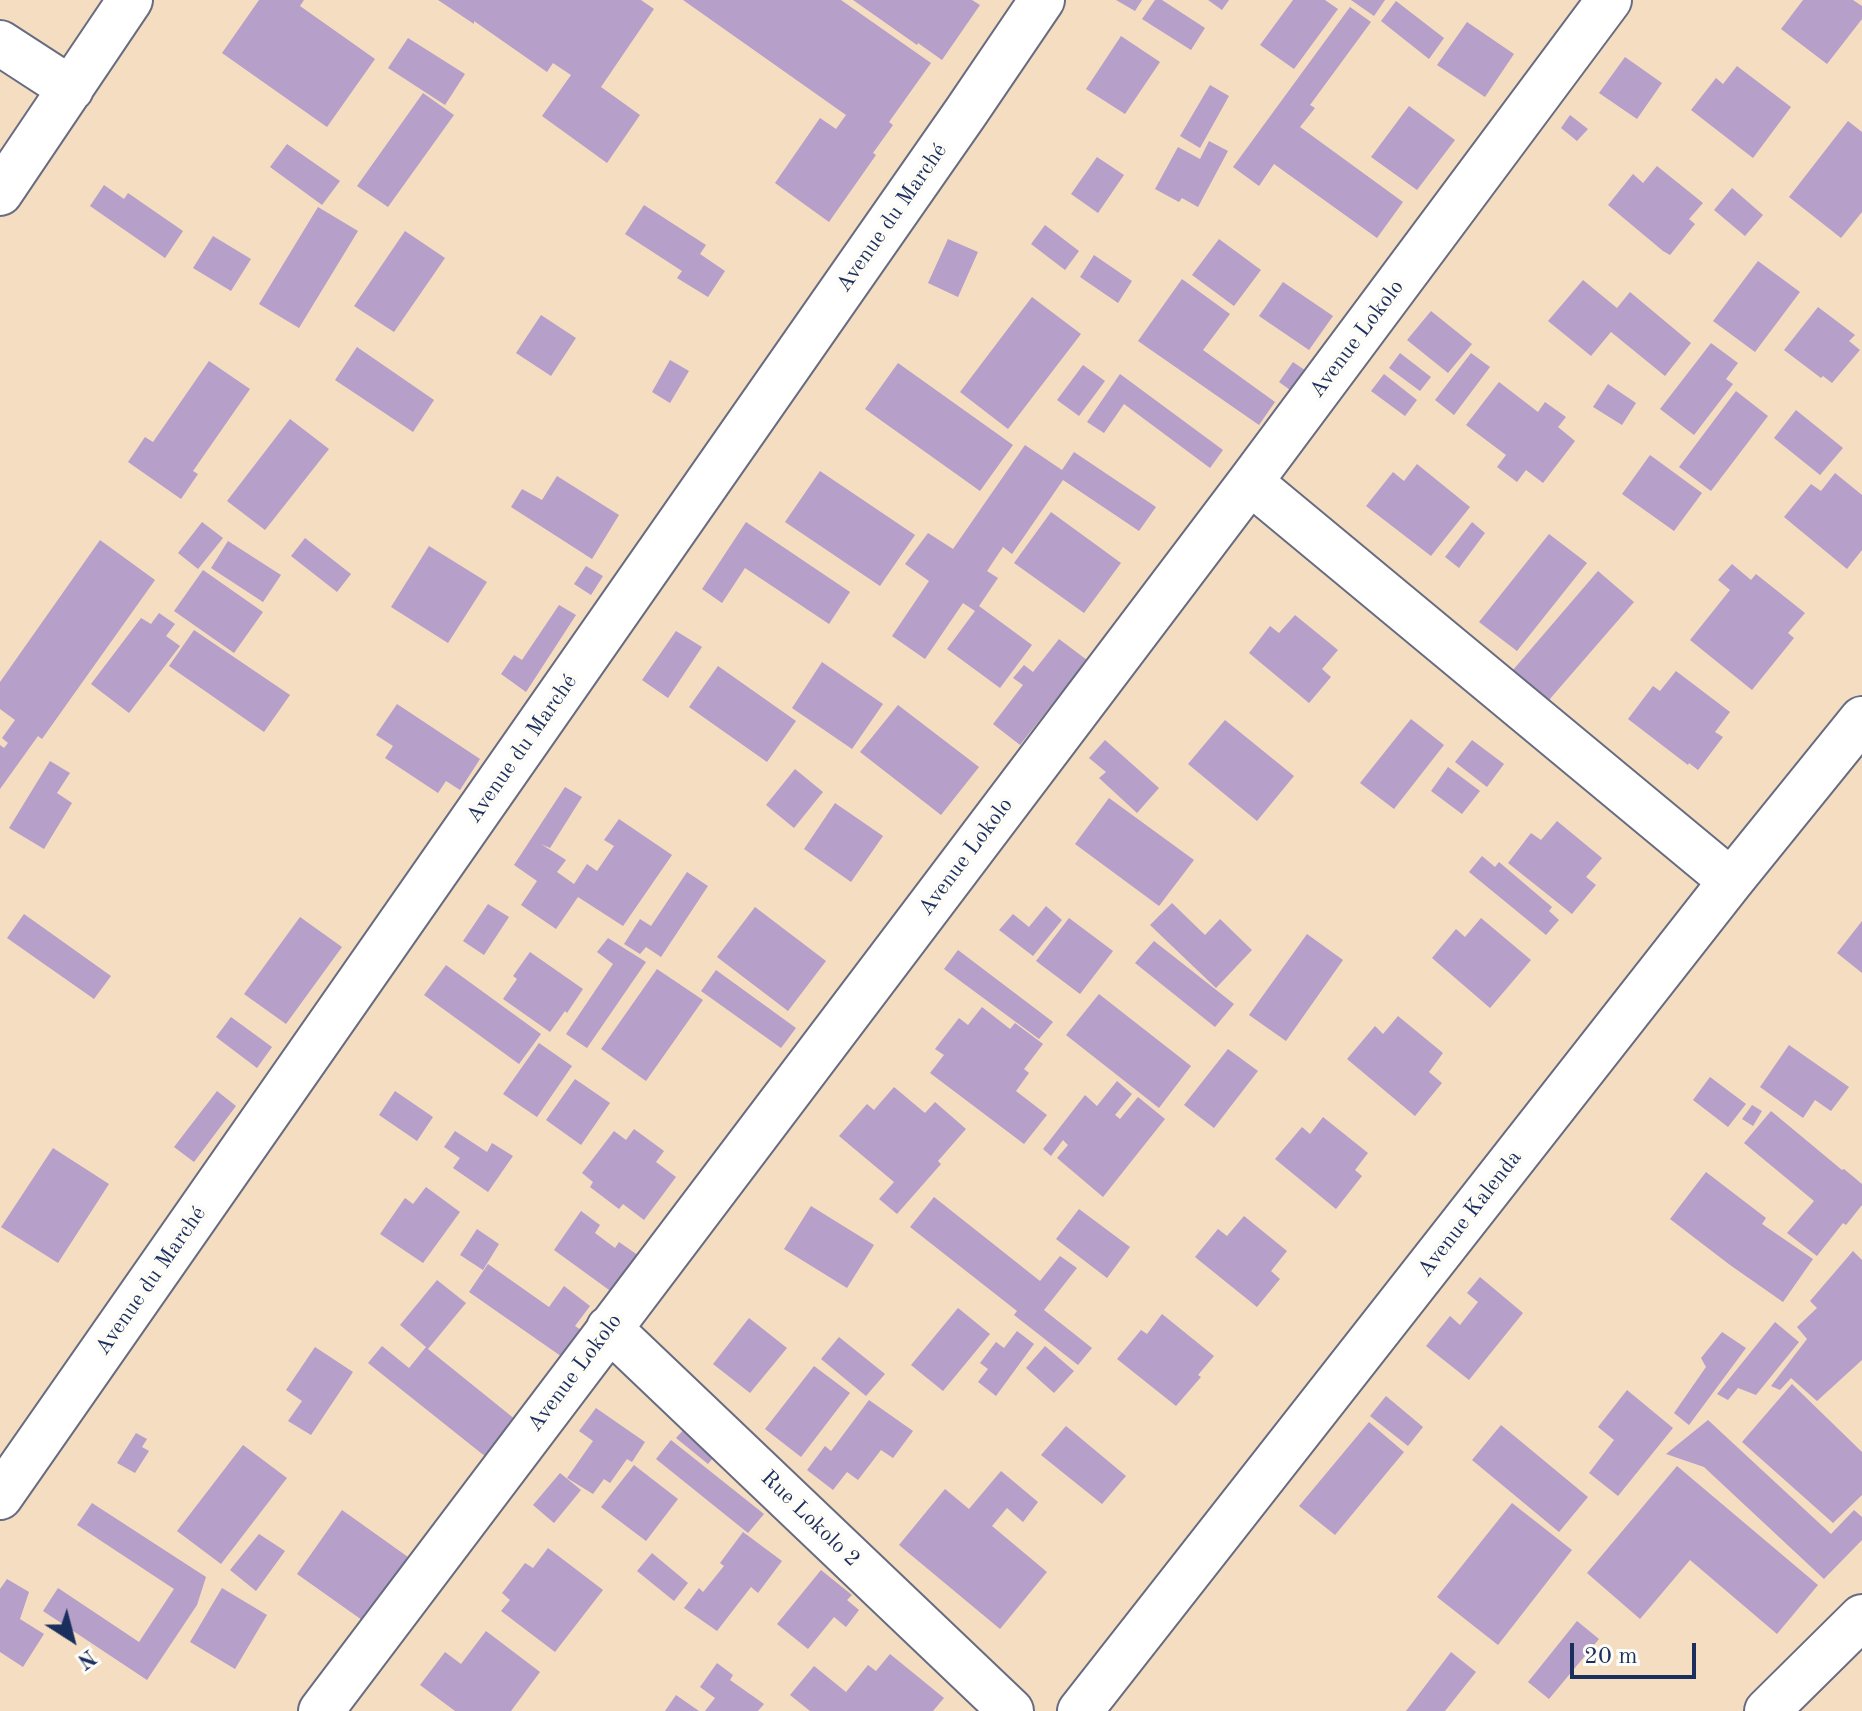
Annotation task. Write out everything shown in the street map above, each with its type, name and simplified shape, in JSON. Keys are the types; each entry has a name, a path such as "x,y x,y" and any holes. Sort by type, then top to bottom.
{"street":[{"path":"0,193 130,0"},
{"name":"Avenue du Marché","path":"0,1497 1042,0"},
{"name":"Avenue Lokolo","path":"321,1711 1250,482 1609,0"},
{"path":"0,43 71,89"},
{"path":"1250,482 1731,881"},
{"name":"Avenue Kalenda","path":"1080,1711 1731,881 1862,719"},
{"name":"Rue Lokolo 2","path":"609,1328 1011,1711"},
{"path":"1767,1711 1862,1617"}],"building":[{"path":"259,0 304,0 300,6 375,59 327,127 222,53"},
{"path":"438,0 641,0 654,9 601,87 640,115 607,163 542,116 571,75 553,63 547,72"},
{"path":"683,0 841,0 931,63 889,122 893,125 873,153 876,155 829,222 775,183 820,118 836,129 846,115"},
{"path":"853,0 972,0 980,5 942,60"},
{"path":"1116,0 1142,0 1135,11"},
{"path":"1155,0 1162,0 1205,28 1191,50 1142,19"},
{"path":"1208,0 1229,0 1222,10"},
{"path":"1293,0 1325,0 1338,9 1294,69 1260,45"},
{"path":"1351,0 1385,0 1374,16"},
{"path":"1803,0 1853,0 1862,6 1862,19 1827,64 1781,29"},
{"path":"1396,1 1444,38 1429,59 1381,21"},
{"path":"1350,7 1371,22 1310,105 1315,108 1300,127 1403,202 1377,238 1274,164 1259,186 1233,167"},
{"path":"1467,22 1514,54 1485,97 1437,65"},
{"path":"1121,36 1160,62 1125,114 1086,89"},
{"path":"408,38 465,74 445,105 388,68"},
{"path":"1625,57 1662,83 1637,119 1599,93"},
{"path":"1737,66 1791,107 1753,158 1691,110 1716,78 1723,84"},
{"path":"1210,85 1229,96 1200,148 1180,136"},
{"path":"423,93 454,115 388,207 357,186"},
{"path":"1409,106 1455,140 1417,190 1371,157"},
{"path":"1570,115 1588,129 1577,141 1561,128"},
{"path":"1848,121 1862,132 1862,212 1841,238 1789,197"},
{"path":"1209,141 1228,151 1198,207 1182,198 1179,202 1155,189 1178,147 1200,159"},
{"path":"287,144 340,181 322,205 270,167"},
{"path":"1097,157 1124,175 1098,213 1071,194"},
{"path":"1657,166 1703,203 1689,219 1695,224 1670,255 1608,205 1633,174 1643,183"},
{"path":"104,185 124,199 128,193 183,231 165,258 90,206"},
{"path":"1732,188 1763,215 1745,236 1714,210"},
{"path":"644,205 706,245 700,254 725,271 708,297 677,278 682,271 625,234"},
{"path":"318,207 358,231 299,328 259,304"},
{"path":"1045,225 1079,251 1065,270 1031,244"},
{"path":"405,231 445,258 394,332 354,306"},
{"path":"213,236 251,259 231,291 193,268"},
{"path":"948,239 978,252 958,297 928,283"},
{"path":"1219,239 1261,270 1234,306 1192,275"},
{"path":"1094,255 1132,281 1118,303 1080,277"},
{"path":"1758,261 1800,292 1755,352 1713,321"},
{"path":"1182,279 1230,314 1203,350 1275,402 1259,425 1138,341"},
{"path":"1583,280 1617,308 1630,292 1691,343 1665,376 1611,332 1591,356 1548,321"},
{"path":"1283,282 1333,316 1309,350 1259,316"},
{"path":"1032,297 1081,334 1008,429 960,392"},
{"path":"1818,307 1855,335 1849,341 1860,350 1832,383 1784,350"},
{"path":"1431,311 1472,344 1448,373 1407,340"},
{"path":"541,315 576,338 551,376 516,353"},
{"path":"1711,343 1738,363 1726,379 1733,384 1694,435 1660,409"},
{"path":"357,347 434,400 413,432 335,380"},
{"path":"1400,353 1431,377 1420,391 1389,368"},
{"path":"1471,353 1490,367 1454,415 1435,400"},
{"path":"670,360 689,371 670,403 652,392"},
{"path":"209,361 250,389 193,471 198,474 181,499 128,462 145,437 153,442"},
{"path":"1293,362 1312,375 1297,395 1279,382"},
{"path":"898,363 1013,445 980,491 865,409"},
{"path":"1083,365 1105,381 1079,416 1057,400"},
{"path":"1120,374 1223,450 1210,468 1124,404 1104,433 1087,422"},
{"path":"1384,374 1417,400 1405,416 1371,391"},
{"path":"1499,382 1538,412 1545,402 1566,417 1558,427 1575,441 1543,483 1526,470 1517,482 1497,467 1506,455 1466,425"},
{"path":"1608,384 1636,403 1622,425 1593,407"},
{"path":"1736,391 1768,416 1711,491 1679,467"},
{"path":"1796,410 1843,448 1820,475 1774,438"},
{"path":"290,419 329,449 265,530 227,501"},
{"path":"1025,445 1062,470 1074,452 1156,507 1139,531 1063,480 1012,554 1003,547 987,571 998,578 979,606 1032,645 1000,688 947,649 975,611 963,603 925,659 892,636 929,581 905,564 928,533 953,549"},
{"path":"1650,455 1702,493 1674,531 1622,494"},
{"path":"1417,464 1470,507 1431,556 1366,506 1393,472 1404,481"},
{"path":"820,471 915,535 880,586 785,522"},
{"path":"1835,473 1862,495 1862,550 1847,569 1784,517 1811,484 1821,491"},
{"path":"557,476 619,515 592,559 511,507 522,489 542,500"},
{"path":"1051,512 1121,563 1084,613 1014,563"},
{"path":"202,522 223,538 198,569 178,553"},
{"path":"746,522 850,592 829,624 745,568 722,603 702,589"},
{"path":"1472,522 1485,533 1459,568 1445,557"},
{"path":"1549,534 1587,563 1517,651 1479,622"},
{"path":"305,538 351,574 337,592 291,556"},
{"path":"100,540 155,580 42,739 38,736 0,789 0,745 4,748 8,743 2,738 15,720 0,709 0,682"},
{"path":"228,541 281,575 263,602 211,568"},
{"path":"429,546 487,582 448,643 391,607"},
{"path":"1732,564 1751,580 1756,574 1805,613 1788,633 1794,638 1752,690 1690,640 1730,590 1718,580"},
{"path":"586,566 603,576 591,595 574,584"},
{"path":"203,570 263,612 234,653 174,611"},
{"path":"1598,571 1634,602 1549,700 1513,670"},
{"path":"559,605 576,615 526,692 501,674 514,655 522,660"},
{"path":"159,613 175,624 166,636 180,646 129,713 91,684 141,618 151,624"},
{"path":"1295,615 1338,650 1322,669 1331,677 1309,703 1249,653 1270,626 1279,633"},
{"path":"194,630 290,695 264,732 169,666"},
{"path":"676,631 702,647 668,698 642,680"},
{"path":"1059,639 1087,660 1020,745 993,724 1023,685 1013,678 1024,665 1033,672"},
{"path":"822,662 883,704 852,749 792,708"},
{"path":"718,666 796,721 767,762 689,707"},
{"path":"1676,671 1730,712 1715,732 1723,737 1698,770 1628,719 1653,686 1660,691"},
{"path":"397,704 480,759 460,790 446,781 438,793 385,758 393,746 376,735"},
{"path":"898,705 979,767 941,815 860,752"},
{"path":"1411,719 1444,745 1394,809 1360,783"},
{"path":"1225,720 1294,776 1257,821 1188,764"},
{"path":"1105,740 1159,788 1137,813 1099,778 1106,772 1089,758"},
{"path":"1472,740 1504,764 1487,787 1455,762"},
{"path":"50,761 70,773 57,793 72,803 44,849 9,828"},
{"path":"1448,767 1480,791 1462,814 1431,791"},
{"path":"795,769 823,792 794,828 766,805"},
{"path":"565,787 582,797 550,848 541,844 566,860 557,872 574,884 587,864 597,871 614,846 604,840 619,819 672,855 623,926 578,897 556,929 521,905 537,881 514,865"},
{"path":"1109,798 1194,860 1159,906 1075,844"},
{"path":"835,803 883,836 851,882 804,849"},
{"path":"1557,821 1602,858 1586,877 1596,885 1572,914 1508,863 1531,833 1541,840"},
{"path":"1482,856 1495,867 1499,862 1552,907 1549,911 1559,920 1546,935 1469,872"},
{"path":"687,872 708,886 661,957 646,947 640,954 624,944 640,919 651,926"},
{"path":"1172,903 1205,935 1220,919 1252,950 1216,988 1150,925"},
{"path":"488,904 509,917 484,955 463,941"},
{"path":"1046,906 1062,920 1033,956 999,930 1013,914 1029,927"},
{"path":"755,907 826,961 788,1011 717,957"},
{"path":"24,914 111,976 94,999 7,938"},
{"path":"300,917 342,947 286,1024 244,994"},
{"path":"1069,918 1113,951 1080,994 1036,961"},
{"path":"1481,918 1531,960 1490,1008 1432,958 1456,929 1465,937"},
{"path":"1862,921 1862,973 1837,953"},
{"path":"1307,934 1343,960 1286,1041 1249,1015"},
{"path":"608,938 646,962 587,1048 566,1034 613,964 597,952"},
{"path":"1154,941 1234,1004 1215,1027 1135,963"},
{"path":"958,950 1053,1022 1039,1039 944,969"},
{"path":"530,952 583,989 550,1032 503,999 517,979 513,976"},
{"path":"446,965 541,1034 519,1064 424,995"},
{"path":"657,969 703,1000 646,1081 601,1049"},
{"path":"716,970 796,1028 781,1048 701,991"},
{"path":"1099,994 1191,1066 1159,1108 1066,1035"},
{"path":"982,1007 1010,1029 1015,1023 1043,1044 1024,1069 1029,1073 1016,1091 1047,1115 1024,1144 930,1073 944,1055 935,1049 959,1018 968,1025"},
{"path":"1398,1016 1443,1053 1429,1072 1442,1083 1415,1116 1347,1059 1375,1026 1383,1034"},
{"path":"231,1017 272,1047 257,1068 216,1037"},
{"path":"539,1043 572,1066 537,1117 503,1094"},
{"path":"1789,1045 1849,1087 1831,1111 1815,1100 1803,1118 1760,1087"},
{"path":"1228,1049 1258,1071 1214,1128 1184,1105"},
{"path":"1710,1077 1746,1104 1728,1127 1693,1100"},
{"path":"575,1079 610,1103 581,1145 546,1120"},
{"path":"1117,1081 1132,1094 1115,1115 1120,1119 1138,1097 1165,1119 1103,1197 1057,1158 1068,1145 1063,1140 1051,1156 1043,1149 1085,1095 1097,1106"},
{"path":"894,1087 925,1113 935,1102 966,1129 938,1161 941,1164 897,1214 879,1199 894,1182 839,1136 867,1104 874,1110"},
{"path":"217,1091 236,1106 194,1162 174,1147"},
{"path":"395,1091 433,1117 417,1141 379,1115"},
{"path":"1752,1105 1762,1111 1753,1126 1742,1119"},
{"path":"1771,1111 1862,1184 1862,1205 1817,1256 1787,1233 1814,1201 1744,1143"},
{"path":"1323,1117 1368,1153 1355,1170 1362,1176 1336,1209 1275,1159 1302,1127 1310,1134"},
{"path":"634,1129 664,1151 656,1162 676,1177 644,1220 623,1204 619,1209 590,1187 593,1182 582,1173 614,1131 626,1140"},
{"path":"455,1131 487,1152 492,1143 513,1156 488,1192 453,1168 460,1158 444,1147"},
{"path":"53,1148 109,1184 58,1263 1,1227"},
{"path":"1706,1172 1766,1218 1762,1224 1813,1259 1783,1302 1670,1219"},
{"path":"426,1187 460,1212 423,1263 380,1234 405,1198 413,1204"},
{"path":"934,1197 1040,1281 1060,1256 1077,1268 1044,1310 1092,1348 1078,1365 1014,1315 1017,1311 910,1227"},
{"path":"811,1206 874,1245 847,1288 784,1249"},
{"path":"1079,1209 1130,1247 1107,1278 1056,1239"},
{"path":"581,1211 600,1225 595,1233 615,1248 619,1242 642,1258 616,1295 554,1250"},
{"path":"1244,1216 1287,1251 1271,1271 1280,1279 1257,1307 1195,1257 1218,1229 1227,1236"},
{"path":"477,1229 499,1244 483,1270 460,1255"},
{"path":"1853,1251 1862,1260 1862,1360 1817,1401 1791,1378 1780,1390 1771,1386 1807,1339 1797,1327 1817,1308 1810,1301"},
{"path":"488,1264 549,1307 564,1286 590,1306 575,1326 584,1332 565,1359 469,1292"},
{"path":"1480,1277 1523,1313 1469,1380 1426,1346 1450,1316 1460,1325 1478,1302 1467,1293"},
{"path":"437,1280 466,1303 428,1349 521,1424 491,1461 368,1363 382,1346 409,1368 426,1347 400,1325"},
{"path":"958,1308 990,1334 943,1391 911,1365"},
{"path":"1162,1314 1214,1356 1176,1406 1117,1359 1141,1330 1147,1334"},
{"path":"749,1318 787,1348 750,1393 713,1364"},
{"path":"1775,1322 1799,1342 1756,1395 1738,1388 1728,1400 1717,1394"},
{"path":"1017,1331 1034,1344 996,1396 978,1382 988,1369 980,1363 996,1342 1004,1348"},
{"path":"1722,1332 1746,1348 1689,1425 1674,1413 1706,1367 1701,1358"},
{"path":"839,1337 885,1374 866,1396 821,1359"},
{"path":"1045,1346 1074,1371 1054,1393 1026,1368"},
{"path":"315,1347 353,1372 311,1435 288,1421 302,1401 286,1390"},
{"path":"814,1366 850,1393 801,1457 765,1429"},
{"path":"1792,1384 1862,1452 1862,1495 1833,1523 1742,1442"},
{"path":"1627,1390 1673,1428 1618,1496 1589,1473 1614,1440 1598,1427"},
{"path":"1386,1396 1423,1427 1408,1446 1370,1416"},
{"path":"869,1400 913,1431 893,1458 881,1450 858,1480 847,1472 833,1490 807,1470 825,1446 831,1451"},
{"path":"596,1408 645,1442 632,1462 627,1459 610,1483 604,1479 593,1494 567,1478 593,1441 579,1431"},
{"path":"1708,1420 1831,1534 1854,1510 1862,1517 1862,1540 1824,1579 1704,1467 1666,1454"},
{"path":"1369,1422 1404,1452 1335,1535 1299,1506"},
{"path":"1501,1425 1588,1497 1559,1532 1472,1460"},
{"path":"1066,1426 1126,1476 1102,1504 1041,1455"},
{"path":"686,1427 718,1452 708,1464 676,1438"},
{"path":"136,1433 147,1439 142,1447 149,1451 135,1473 117,1463"},
{"path":"671,1440 764,1514 748,1533 656,1459"},
{"path":"243,1445 287,1478 221,1564 177,1531"},
{"path":"634,1465 678,1499 646,1541 601,1507"},
{"path":"1677,1466 1818,1585 1777,1634 1690,1560 1640,1619 1587,1573"},
{"path":"1001,1471 1038,1502 1023,1522 1007,1508 992,1526 1047,1572 1000,1629 899,1545 945,1489 969,1509"},
{"path":"560,1473 581,1490 554,1523 533,1505"},
{"path":"92,1503 206,1577 197,1605 147,1680 43,1611 58,1588 139,1642 174,1589 77,1525"},
{"path":"1512,1503 1572,1550 1498,1645 1437,1597"},
{"path":"342,1510 408,1557 362,1620 297,1574"},
{"path":"743,1532 782,1561 758,1593 751,1587 717,1631 684,1608 699,1588 703,1592 724,1566 720,1563"},
{"path":"259,1534 285,1551 256,1591 230,1570"},
{"path":"548,1548 603,1590 555,1652 501,1611 510,1600 502,1593 525,1563 533,1568"},
{"path":"652,1553 688,1583 674,1601 637,1571"},
{"path":"821,1570 852,1595 847,1600 859,1610 846,1627 834,1617 808,1649 777,1624"},
{"path":"7,1579 29,1592 20,1619 44,1634 23,1667 0,1652 0,1589"},
{"path":"222,1588 267,1615 235,1669 190,1642"},
{"path":"1577,1621 1599,1639 1549,1699 1528,1682"},
{"path":"486,1631 540,1672 511,1711 455,1711 420,1685 445,1652 461,1664"},
{"path":"1451,1652 1476,1672 1445,1711 1406,1711"},
{"path":"890,1654 944,1698 933,1711 810,1711 790,1695 814,1666 846,1692 868,1665 876,1671"},
{"path":"717,1663 733,1675 730,1680 764,1704 758,1711 705,1711 715,1698 700,1687"},
{"path":"676,1695 699,1711 665,1711"}]}
